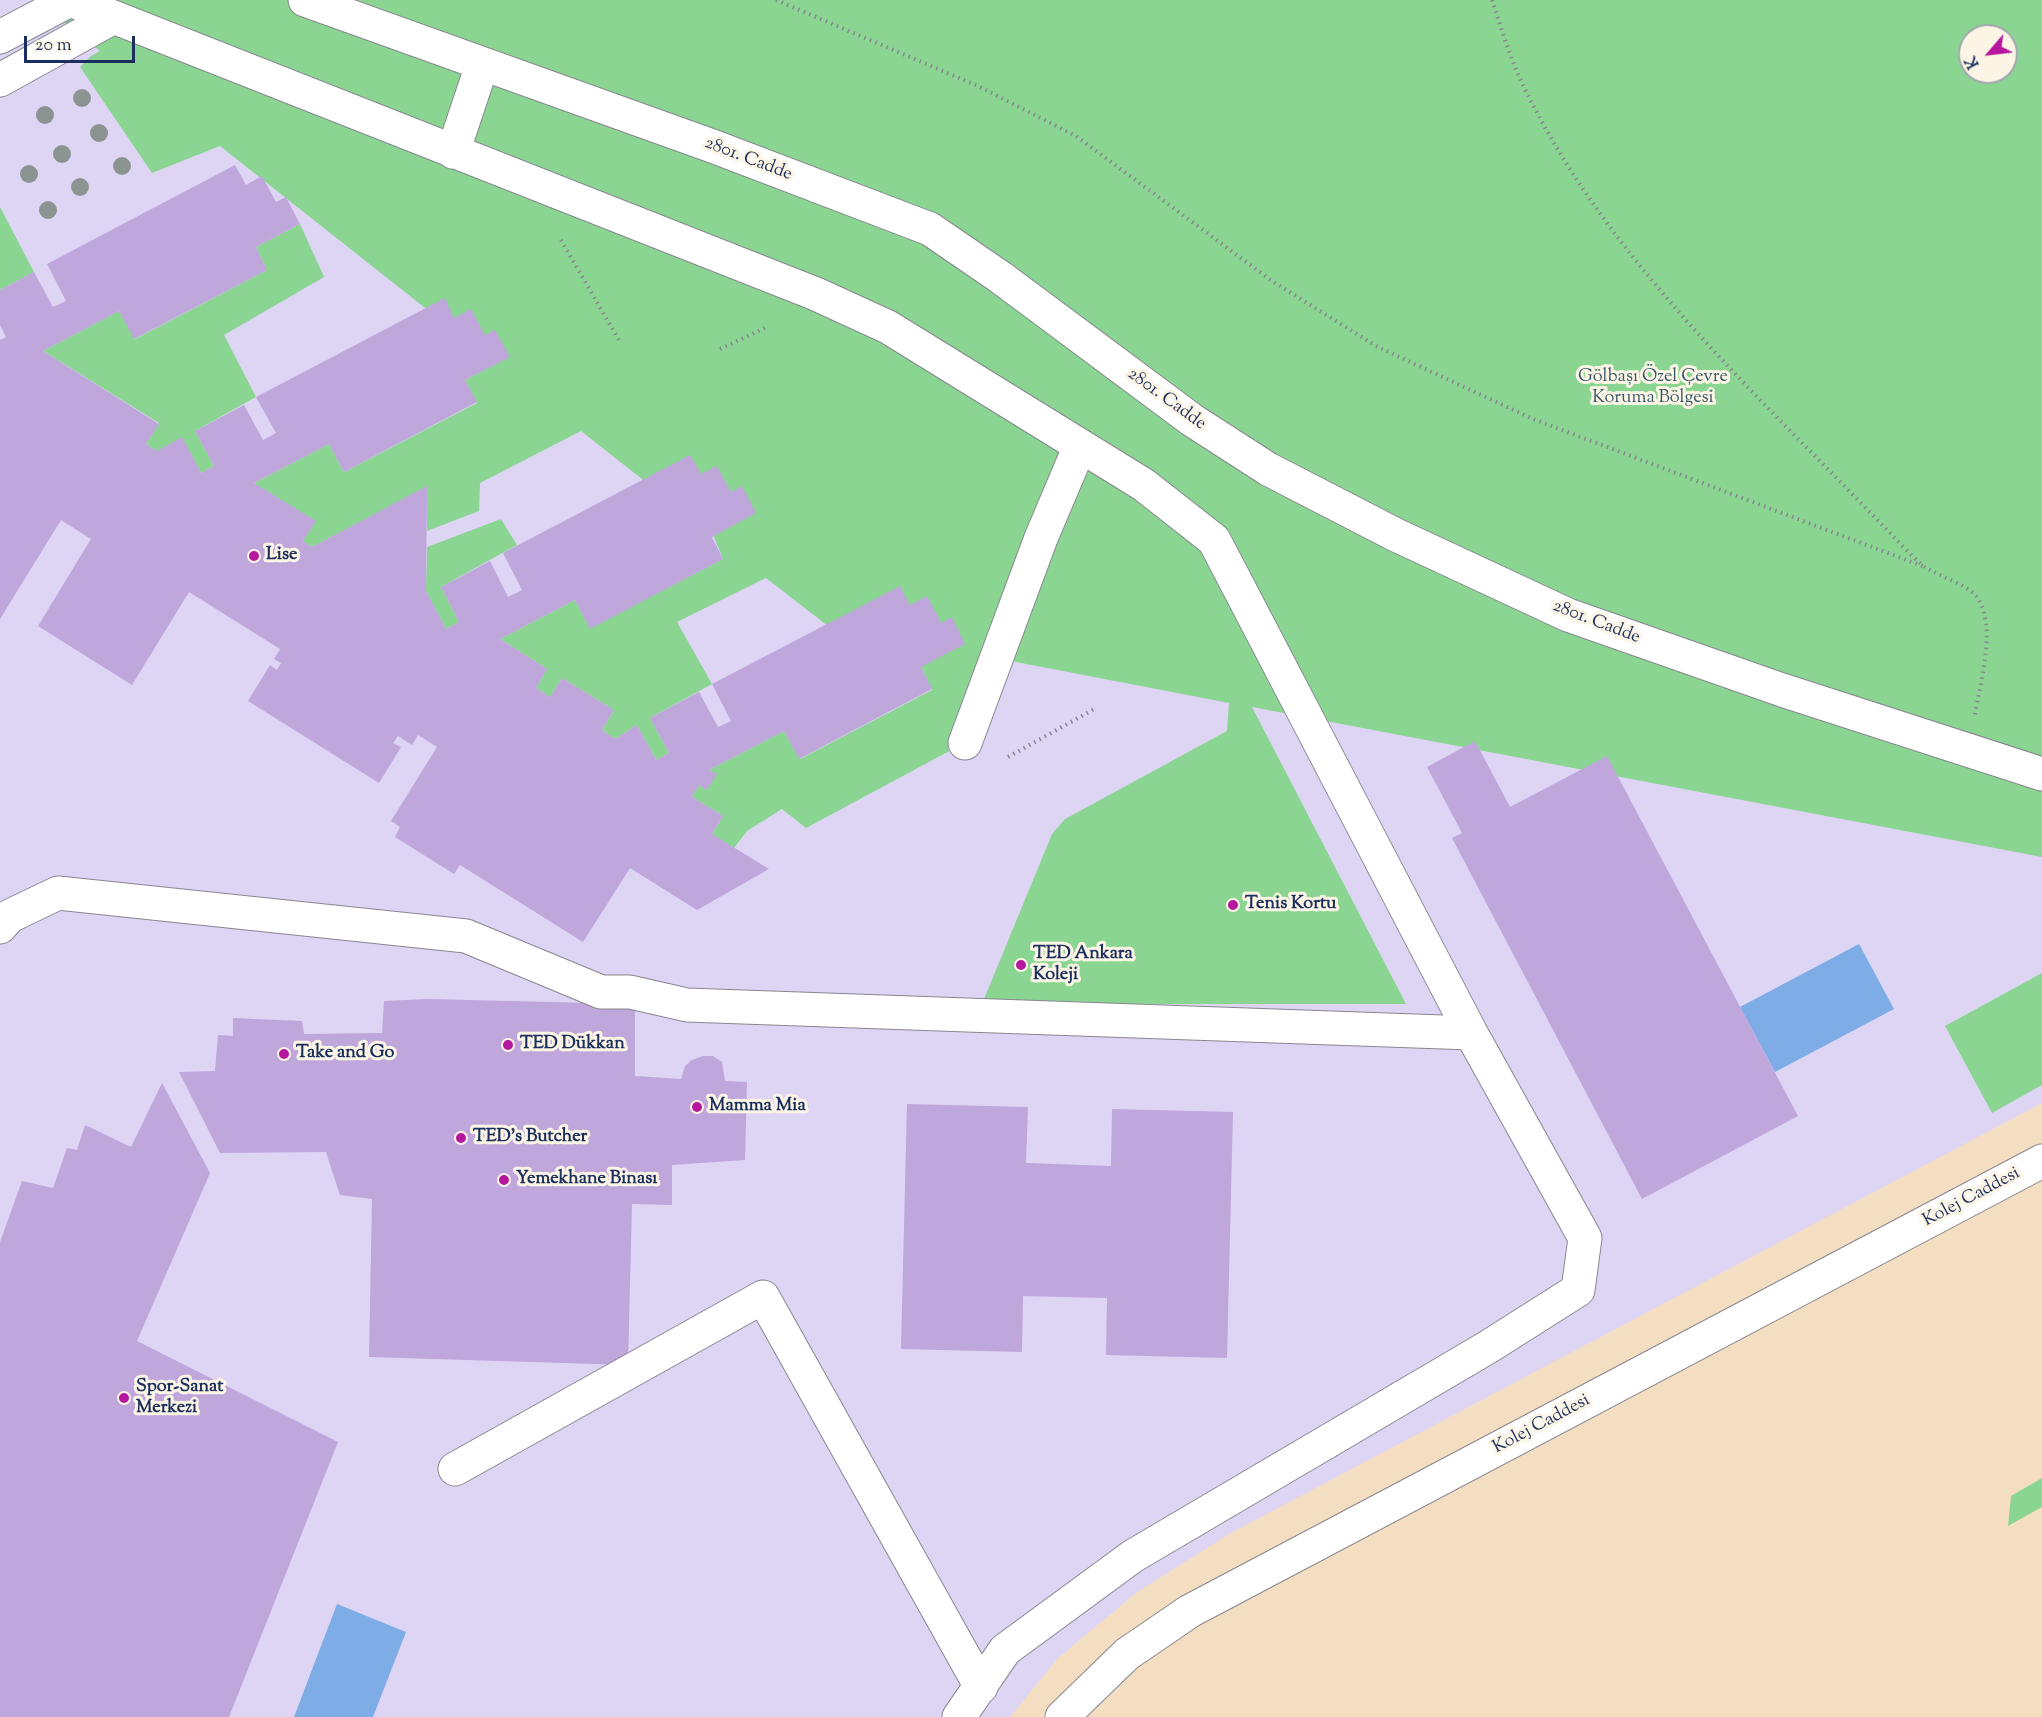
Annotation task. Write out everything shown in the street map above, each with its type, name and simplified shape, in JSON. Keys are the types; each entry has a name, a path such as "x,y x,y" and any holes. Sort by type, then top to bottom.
{"street":[{"path":"0,37 70,0 816,294 878,322 1144,485 1214,540 1471,1033 1585,1238 1578,1290 1488,1347 1133,1556 1005,1650 959,1717"},
{"name":"2801. Cadde","path":"305,0 715,147 930,230 1000,277 1192,420 1268,469 1396,535 1568,615 1782,690 2042,774"},
{"path":"0,80 112,18"},
{"path":"453,152 482,65"},
{"path":"965,743 1041,538 1080,446"},
{"path":"0,927 10,916 58,893 466,936 601,992 630,992 687,1005 1471,1033"},
{"name":"Kolej Caddesi","path":"1062,1717 1127,1654 1190,1611 2042,1161"},
{"path":"455,1469 763,1297 981,1687"}],"path":[{"path":"776,0 978,86 1076,136 1272,281 1376,346 1533,419 1925,567 1975,595 1984,614 1987,633 1970,750"},
{"path":"1492,0 1522,84 1551,140 1609,226 1754,396 1925,567"},
{"path":"561,240 620,342"},
{"path":"720,349 767,327"},
{"path":"1008,757 1096,708"}],"shaded area":[{"name":"TED Ankara Koleji","path":"0,0 229,0 2042,826 2042,1103 1229,1534 1136,1593 1058,1658 1010,1717 0,1717"}],"green space":[{"name":"Gölbaşı Özel Çevre Koruma Bölgesi","path":"36,0 2042,0 2042,857 1252,707 1406,1004 1130,1004 984,999 1052,834 1065,819 1227,731 1229,703 990,657 955,748 806,828 782,809 747,831 731,852 712,834 723,816 692,797 699,785 707,790 716,774 709,770 784,731 800,759 932,690 921,667 828,626 766,578 677,622 712,684 650,718 669,753 656,760 637,725 615,739 602,730 614,710 562,678 550,697 536,688 547,669 500,639 575,600 590,628 723,559 713,535 581,431 480,483 479,511 427,531 427,487 312,547 303,541 315,521 254,483 329,444 344,472 477,403 465,380 496,364 220,146 152,173 80,67 100,51"},
{"path":"0,207 34,272 0,290"},
{"path":"300,224 324,277 224,335 256,397 195,431 214,466 201,473 182,438 157,451 146,444 159,423 43,351 119,311 135,339 267,270 256,247"},
{"path":"501,519 517,545 441,587 459,622 446,629 426,591 427,547"},
{"path":"2042,973 2042,1085 1992,1113 1945,1026"},
{"path":"2042,1478 2042,1507 2008,1526 2011,1496"}],"water":[{"path":"1859,944 1894,1009 1775,1072 1740,1007"},
{"path":"337,1604 406,1632 373,1717 294,1717"}],"building":[{"name":"Lise","path":"235,165 246,185 262,176 276,202 286,197 300,224 256,247 267,270 134,339 119,311 43,351 159,424 146,444 157,451 182,437 201,473 214,466 195,431 244,405 263,440 276,433 256,397 445,298 454,318 471,309 485,335 495,330 510,357 465,380 477,402 344,472 329,444 254,483 316,521 303,541 312,547 427,486 426,591 446,629 459,622 441,587 490,561 508,597 522,590 503,553 690,455 701,474 717,466 731,492 742,486 756,513 712,537 723,559 590,629 575,600 500,639 547,669 536,688 550,697 562,678 614,710 602,730 615,739 637,725 656,760 669,753 650,718 699,692 718,727 731,721 712,684 900,586 910,605 927,596 941,623 952,617 965,644 921,667 932,689 799,759 784,731 709,770 717,774 707,790 699,785 692,797 723,816 712,834 769,869 697,910 630,868 583,942 460,865 454,874 395,837 400,827 391,821 437,747 418,735 412,745 398,736 393,743 401,747 379,783 248,701 270,665 277,670 281,663 274,659 280,649 189,592 132,685 38,626 91,539 61,520 0,619 0,340 6,337 0,325 0,290 34,272 53,307 66,301 47,264"},
{"path":"1475,741 1510,807 1607,756 1798,1116 1642,1199 1452,838 1462,833 1427,767"},
{"name":"Yemekhane Binası","path":"428,999 635,1004 635,1076 681,1079 685,1066 692,1060 703,1056 713,1056 722,1062 725,1081 747,1082 745,1160 672,1165 672,1205 632,1204 628,1365 369,1357 372,1199 340,1195 326,1152 220,1153 179,1072 215,1071 218,1035 233,1036 233,1018 302,1021 304,1034 382,1033 384,1001"},
{"name":"Spor-Sanat Merkezi","path":"162,1083 210,1173 137,1341 338,1442 229,1717 0,1717 0,1242 22,1181 53,1188 67,1148 77,1150 85,1125 131,1147"},
{"path":"907,1104 1028,1107 1026,1163 1111,1166 1112,1109 1233,1112 1227,1358 1106,1355 1107,1298 1023,1296 1022,1352 901,1349"}],"place":[{"name":"Lise","path":"254,556"},
{"name":"Tenis Kortu","path":"1233,905"},
{"name":"TED Ankara Koleji","path":"1021,965"},
{"name":"TED Dükkan","path":"508,1045"},
{"name":"Take and Go","path":"284,1054"},
{"name":"Mamma Mia","path":"697,1107"},
{"name":"TED's Butcher","path":"461,1138"},
{"name":"Yemekhane Binası","path":"504,1180"},
{"name":"Spor-Sanat Merkezi","path":"124,1398"}]}
